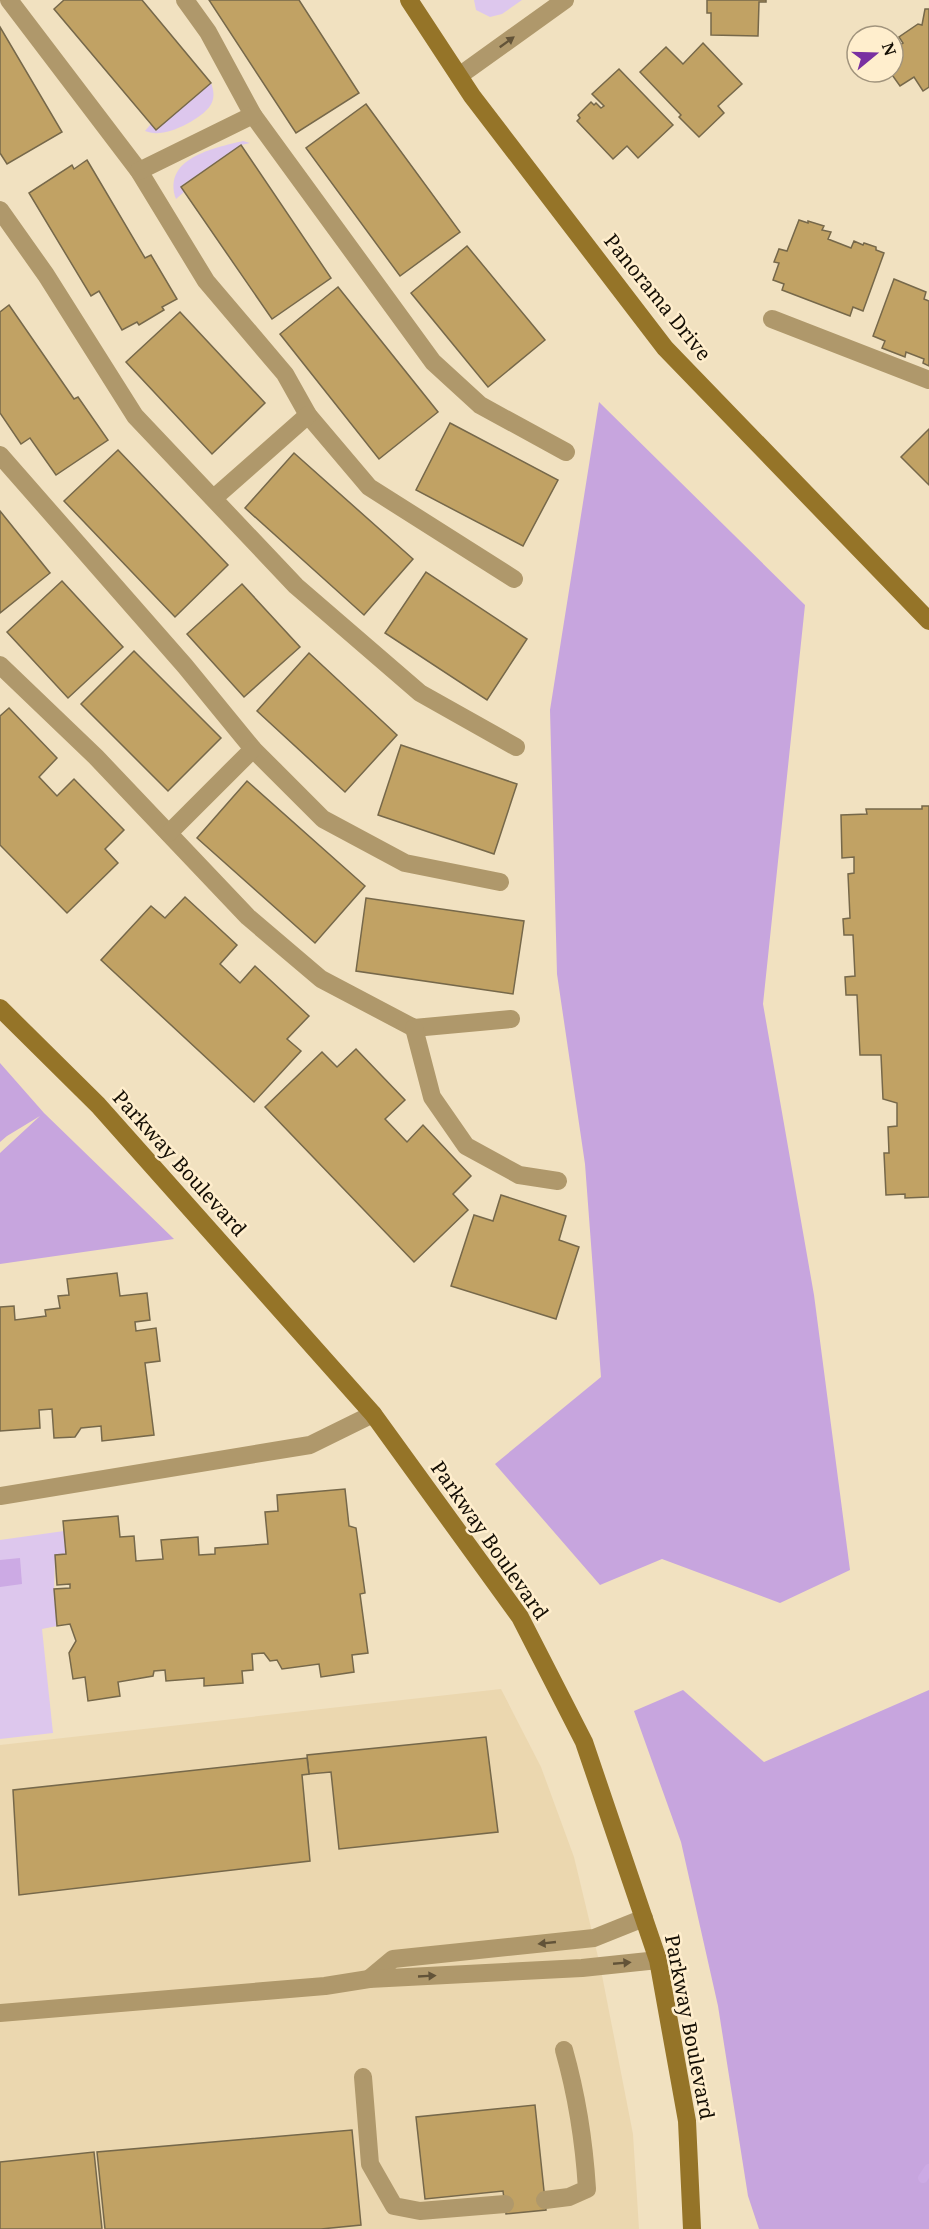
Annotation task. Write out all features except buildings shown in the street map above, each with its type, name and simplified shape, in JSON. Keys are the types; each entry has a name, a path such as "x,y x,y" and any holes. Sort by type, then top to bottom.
{"street":[{"path":"9,0 139,171 206,281 285,374 308,415 369,487 514,579"},
{"path":"185,0 208,32 252,115 434,362 480,405 566,452"},
{"path":"459,76 565,0"},
{"name":"Panorama Drive","path":"414,2 459,76 665,348 929,621"},
{"path":"139,171 252,115"},
{"path":"0,210 46,275 135,416 296,586 420,693 516,747"},
{"path":"772,319 929,380"},
{"path":"214,498 308,415"},
{"path":"0,455 185,666 253,749 323,819 405,863 500,882"},
{"path":"0,665 96,757 248,917 321,979 414,1028 511,1019"},
{"path":"169,833 253,749"},
{"name":"Parkway Boulevard","path":"0,1008 99,1105 373,1414 520,1617 584,1742 658,1960 687,2121 692,2229"},
{"path":"414,1028 432,1097 466,1146 519,1175 558,1181"},
{"path":"0,1496 310,1445 373,1414"},
{"path":"369,1980 393,1959 594,1938 644,1918"},
{"path":"0,2013 324,1986 369,1980 582,1968 658,1960"},
{"path":"544,2200 569,2197 587,2189 576,2090 564,2050"},
{"path":"363,2076 370,2164 394,2206 420,2211 505,2204"}],"shaded area":[{"path":"474,0 522,0 502,14 490,17 476,10"},
{"path":"211,83 213,101 201,115 187,124 165,132 145,131 151,124 156,130"},
{"path":"243,141 250,143 241,145 181,186 184,192 176,199 174,185 176,174 183,164 193,157 218,147"},
{"path":"599,402 805,605 763,1004 814,1295 850,1570 780,1603 662,1559 600,1585 495,1464 601,1377 585,1164 557,974 550,710"},
{"path":"0,1063 44,1113 174,1239 0,1264 0,1153 40,1116 0,1142"},
{"path":"64,1531 66,1554 55,1556 54,1593 57,1626 42,1629 53,1733 0,1739 0,1540"},
{"path":"20,1558 22,1584 0,1587 0,1560"},
{"path":"501,1689 541,1767 574,1857 600,1965 633,2134 639,2229 0,2229 0,1745"},
{"path":"683,1690 764,1762 929,1690 929,2229 759,2229 748,2196 718,2006 681,1842 634,1711"}],"waterway":[{"path":"923,2178 929,2169"}]}
